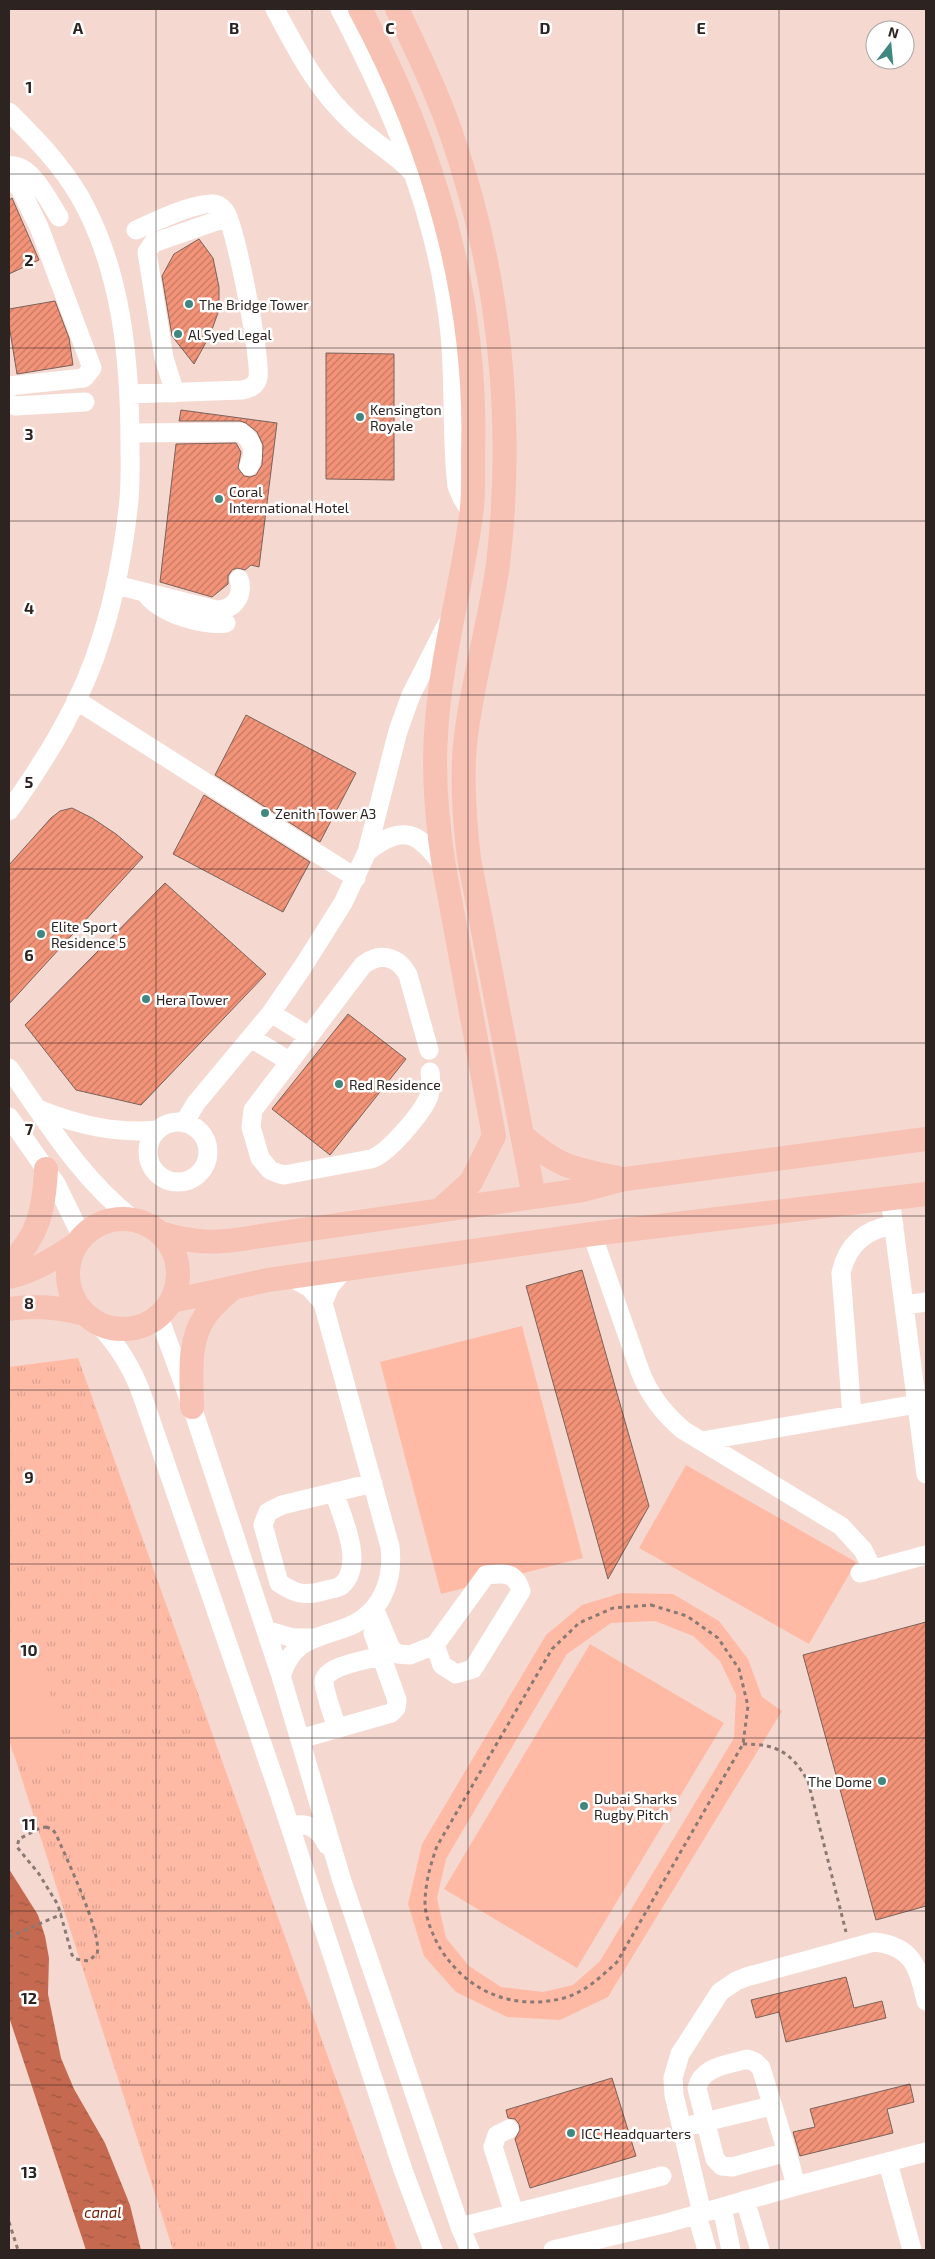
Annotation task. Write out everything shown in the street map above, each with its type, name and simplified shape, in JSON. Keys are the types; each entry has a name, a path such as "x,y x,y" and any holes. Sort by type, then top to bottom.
{"main road":[{"path":"360,9 368,43 402,95 424,173 455,256 469,339 474,423 472,514 441,688 435,741 434,777 436,813 444,867 494,1136 471,1182 440,1210"},
{"path":"396,9 424,64 451,132 473,203 489,274 500,347 504,434 502,520 492,606 471,697 465,737 463,777 464,818 469,858 534,1197"},
{"path":"523,1136 544,1154 569,1167 625,1179"},
{"path":"160,1233 193,1242 226,1242 583,1190 625,1179 926,1139"},
{"path":"9,1265 24,1250 37,1227 43,1202 46,1169"},
{"path":"165,1309 234,1287 344,1270 592,1234 926,1194"},
{"path":"9,1277 33,1269 57,1257 93,1228 106,1222 120,1219 134,1220 148,1225 160,1233 170,1244 178,1265 177,1287 165,1309 148,1324 122,1330 65,1309 31,1306 9,1309"},
{"path":"79,1240 70,1258 67,1273 69,1288 75,1302 91,1319"},
{"path":"192,1406 193,1344 198,1329 206,1315 234,1287"}],"street":[{"path":"275,9 302,60 324,93 352,123 395,156 424,173"},
{"path":"340,9 368,43"},
{"path":"9,112 51,154 83,204 102,246 118,297 130,394 129,507 116,585 102,638 61,732 9,811"},
{"path":"9,166 26,170 59,216"},
{"path":"9,179 16,182 20,188 39,226 92,368 84,378 9,386"},
{"path":"130,394 248,389 256,382 258,377 251,319 228,217 221,207 210,202 136,230"},
{"path":"39,226 83,204"},
{"path":"174,393 164,358 147,252 154,243 228,217"},
{"path":"9,402 15,406 85,402"},
{"path":"164,432 184,422 235,420 250,424"},
{"path":"130,433 240,432 246,436 253,447 254,454 249,466"},
{"path":"116,585 216,610 223,610 234,604 239,598 241,585 239,579"},
{"path":"145,592 154,603 168,612 210,624 226,623"},
{"path":"184,1123 196,1103 271,1013 329,927 356,878 367,852 398,731 423,669 454,612"},
{"path":"76,700 356,878"},
{"path":"367,852 392,836 408,835 422,840 444,867"},
{"path":"429,1050 408,975 399,962 384,957 369,960 363,965 258,1103 251,1119 254,1139 264,1165 270,1170 284,1175 371,1159 382,1155 426,1104 431,1088 430,1072"},
{"path":"271,1013 308,1036"},
{"path":"251,1038 289,1061"},
{"path":"9,1068 37,1109 96,1187 134,1220"},
{"path":"37,1109 62,1119 114,1131 158,1130 175,1123 184,1123 200,1133 208,1149 204,1167 198,1175 190,1180 172,1181 163,1178 156,1172 149,1155 152,1138 158,1130"},
{"path":"9,1116 66,1201 79,1240"},
{"path":"890,1198 925,1454 926,1474"},
{"path":"852,1415 841,1273 848,1252 863,1236 872,1230 894,1225"},
{"path":"592,1234 645,1385 653,1398 672,1420 702,1441 841,1526 863,1550 866,1571 926,1555"},
{"path":"323,1303 330,1286 344,1270"},
{"path":"281,1676 284,1666 295,1649 312,1638 347,1627 371,1611 384,1595 390,1579 392,1563 390,1546 323,1303 310,1288 292,1278"},
{"path":"904,1305 926,1302"},
{"path":"165,1309 192,1406 281,1676 342,1881 460,2227 470,2250"},
{"path":"91,1319 120,1349 136,1379 290,1826 403,2170 433,2250"},
{"path":"702,1441 917,1404"},
{"path":"334,1492 348,1536 353,1563 348,1577 340,1586 307,1595 292,1591 279,1583 263,1525 268,1512 282,1505 334,1492 373,1483"},
{"path":"371,1611 391,1648 398,1654 410,1655 435,1646 486,1575 506,1573 518,1581 521,1591 473,1669 456,1674 442,1664 435,1646"},
{"path":"300,1739 391,1713 396,1708 397,1700 380,1656 371,1611"},
{"path":"266,1630 293,1638 312,1638"},
{"path":"337,1729 323,1681 327,1673 335,1668 380,1656"},
{"path":"290,1826 309,1825 319,1831 342,1881"},
{"path":"707,2250 672,2087 674,2070 680,2054 720,1992 741,1979 874,1942 899,1947 912,1959 919,1972 926,2001"},
{"path":"787,2152 732,2167 722,2166 715,2159 697,2094 701,2077 710,2070 747,2059 756,2062 761,2068 787,2152 796,2186"},
{"path":"681,2128 772,2106"},
{"path":"509,2129 497,2135 493,2147 514,2213"},
{"path":"552,2250 699,2214 926,2152"},
{"path":"888,2163 912,2250"},
{"path":"460,2227 662,2176"},
{"path":"745,2200 760,2250"},
{"path":"722,2207 731,2250"}],"path":[{"path":"651,1605 688,1616 718,1638 739,1670 748,1706 743,1744 617,1962 594,1984 565,1998 534,2003 503,1998 474,1985 450,1964 434,1938 425,1907 426,1876 437,1846 552,1649 578,1623 613,1608 651,1605"},
{"path":"743,1744 764,1744 782,1751 798,1764 808,1781 850,1948"},
{"path":"40,1828 52,1829 56,1834 84,1900 98,1942 97,1954 93,1958 82,1961 72,1955 62,1914 40,1874 17,1847 19,1840 40,1828"},
{"path":"9,1937 62,1914"},
{"path":"9,2222 18,2250"}],"green space":[{"path":"522,1326 583,1558 441,1594 380,1362"},
{"path":"78,1358 397,2250 173,2250 9,1739 9,1367"},
{"path":"686,1465 856,1562 809,1644 639,1548"},
{"path":"621,1593 673,1594 719,1621 748,1659 762,1697 782,1711 608,1997 560,2020 507,2017 456,1992 424,1956 408,1904 422,1844 546,1635 582,1605","holes":["655,1621 693,1636 720,1661 736,1695 734,1738 600,1961 573,1985 543,1992 501,1987 469,1966 446,1938 437,1898 446,1859 567,1654 611,1623"]},
{"name":"Dubai Sharks Rugby Pitch","path":"590,1644 724,1723 577,1968 444,1889"},
{"path":"37,1648 63,1738 53,1758 34,1765 13,1753 9,1739 9,1655"}],"water":[{"name":"canal","path":"9,1869 38,1915 45,1936 49,1958 48,1994 61,2058 74,2089 105,2143 130,2205 141,2250 86,2250 9,2017"}],"building":[{"path":"12,198 39,260 9,274 9,200"},
{"name":"The Bridge Tower","path":"199,239 213,258 219,287 219,310 210,335 194,364 172,336 162,276 174,254"},
{"path":"55,301 69,338 73,365 17,374 9,325 9,309"},
{"name":"Kensington Royale","path":"326,353 394,354 394,480 326,479"},
{"name":"Coral International Hotel","path":"181,410 277,423 259,567 251,565 245,570 237,568 232,570 228,576 228,584 212,597 160,582 176,444 236,443 241,452 238,468 244,476 250,477 256,475 262,465 263,445 257,432 246,423 240,421 179,421"},
{"path":"246,715 356,773 320,842 215,775"},
{"path":"204,795 310,862 283,912 173,854"},
{"name":"Elite Sport Residence 5","path":"72,808 92,818 116,834 143,857 9,1004 9,865 51,818 60,811"},
{"name":"Hera Tower","path":"165,883 266,974 141,1105 76,1090 25,1025"},
{"name":"Red Residence","path":"348,1014 406,1059 330,1155 272,1109"},
{"path":"582,1270 649,1506 608,1579 526,1286"},
{"name":"The Dome","path":"926,1622 926,1906 876,1920 803,1655"},
{"path":"846,1977 854,2008 882,2001 886,2018 786,2042 779,2012 756,2018 751,2000"},
{"name":"ICC Headquarters","path":"612,2078 636,2156 530,2188 515,2139 520,2130 519,2124 515,2119 508,2118 506,2110"},
{"path":"910,2084 914,2102 887,2109 893,2133 800,2156 793,2132 815,2127 810,2109"}],"place":[{"name":"The Bridge Tower","path":"189,304"},
{"name":"Al Syed Legal","path":"178,334"},
{"name":"Kensington Royale","path":"360,417"},
{"name":"Coral International Hotel","path":"219,499"},
{"name":"Zenith Tower A3","path":"265,813"},
{"name":"Elite Sport Residence 5","path":"41,934"},
{"name":"Hera Tower","path":"146,999"},
{"name":"Red Residence","path":"339,1084"},
{"name":"The Dome","path":"882,1781"},
{"name":"Dubai Sharks Rugby Pitch","path":"584,1806"},
{"name":"ICC Headquarters","path":"571,2133"}]}
